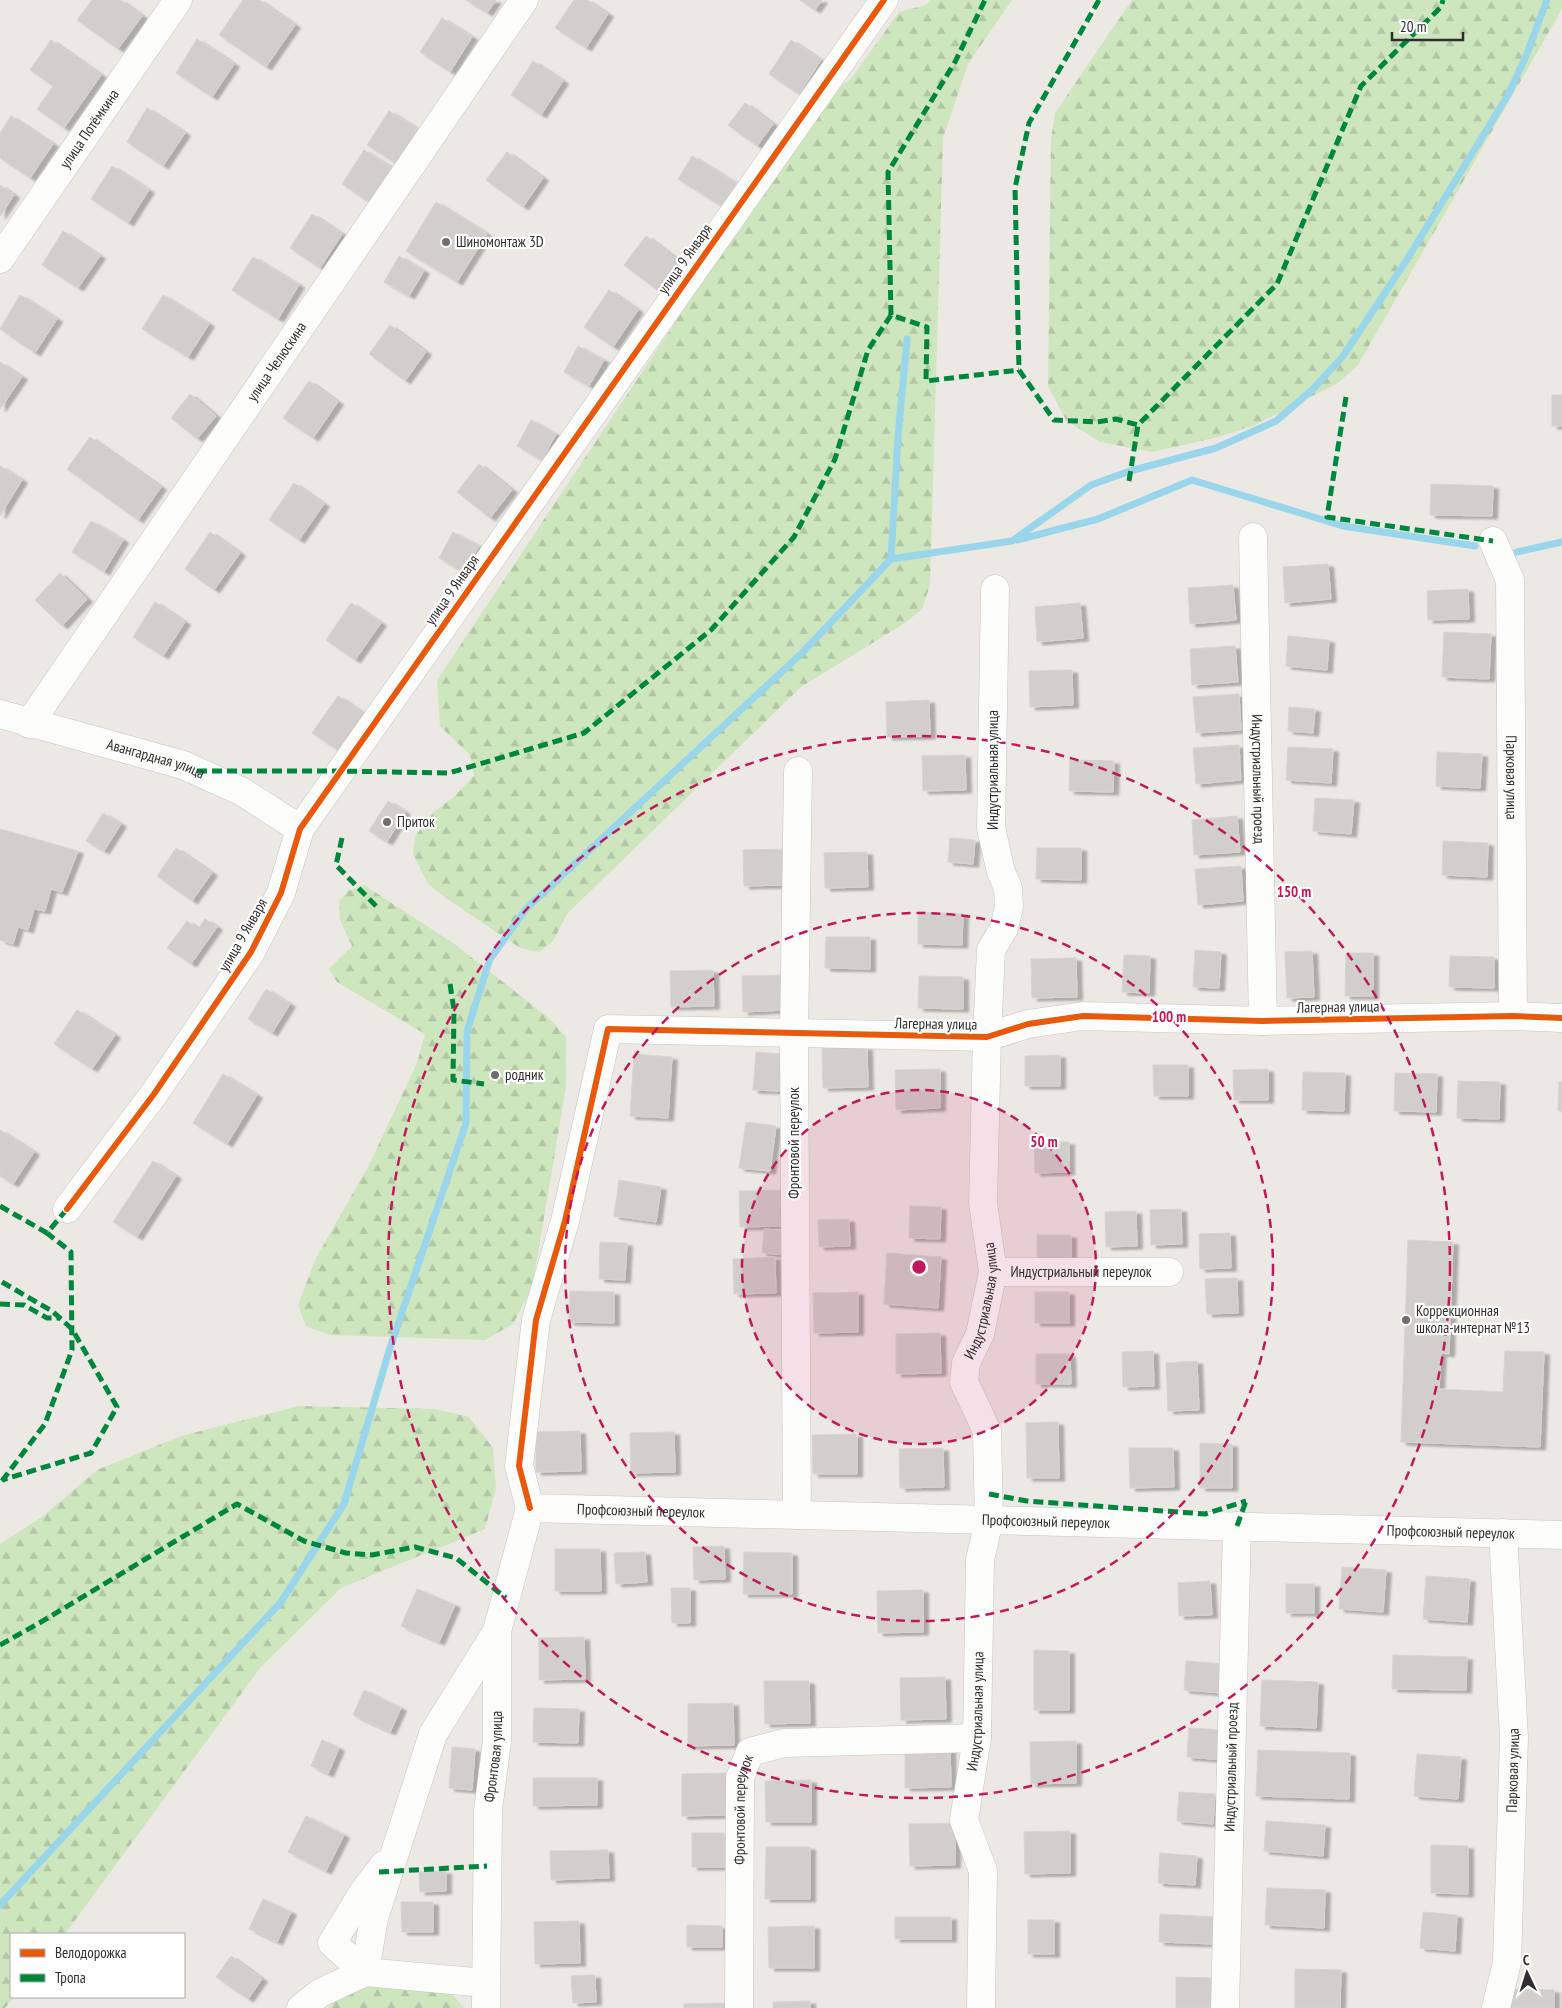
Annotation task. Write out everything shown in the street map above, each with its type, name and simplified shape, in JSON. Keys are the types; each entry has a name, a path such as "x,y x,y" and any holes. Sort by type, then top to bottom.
{"street":[{"name":"улица Потёмкина","path":"0,259 178,0"},
{"name":"улица Челюскина","path":"29,724 524,0"},
{"name":"улица 9 Января","path":"67,1209 154,1094 251,952 281,893 300,829 884,0"},
{"name":"Индустриальный проезд","path":"1253,537 1263,1022"},
{"name":"Парковая улица","path":"1493,541 1510,580 1513,1016"},
{"name":"Индустриальная улица","path":"981,2008 984,1871 964,1820 977,1738 980,1560 989,1520 987,1431 964,1382 966,1363 980,1334 993,1272 983,1203 987,1037 991,950 1004,928 1009,907 1008,888 1001,872 991,828 994,589"},
{"name":"Авангардная улица","path":"0,714 29,724 183,765 241,791 300,829"},
{"name":"Фронтовой переулок","path":"796,1515 794,1034 798,771"},
{"name":"Лагерная улица","path":"530,1508 518,1466 536,1320 565,1221 608,1029 987,1037 1028,1024 1083,1016 1263,1022 1513,1016 1562,1018"},
{"name":"Индустриальный переулок","path":"993,1272 1169,1272"},
{"name":"Профсоюзный переулок","path":"530,1508 1562,1534"},
{"name":"Фронтовая улица","path":"486,1995 488,1810 498,1741 497,1631 530,1508"},
{"name":"Индустриальный проезд","path":"1226,2008 1237,1526"},
{"name":"Парковая улица","path":"1496,2008 1506,1962 1514,1738 1503,1533"},
{"path":"365,1972 374,1918 433,1734 497,1631"},
{"name":"Фронтовой переулок","path":"739,2008 740,1778 750,1752 784,1743 977,1738"},
{"path":"397,1848 364,1891 332,1942 365,1972 486,1995"},
{"path":"301,2008 320,1993 365,1972"}],"green space":[{"path":"931,0 1012,0 968,64 943,138 930,585 922,609 905,623 801,687 567,914 553,941 539,952 520,948 428,884 413,854 415,837 430,815 455,796 474,775 470,755 440,726 437,680 810,120 832,92 851,79 899,12 926,5"},
{"path":"1132,0 1562,0 1562,9 1358,365 1338,383 1255,425 1215,438 1152,452 1100,442 1066,420 1048,386 1051,140 1055,113"},
{"path":"364,885 453,943 549,1018 566,1037 566,1087 532,1288 513,1324 485,1340 330,1335 306,1326 298,1305 316,1258 369,1165 417,1063 425,1034 337,982 329,969 352,946 340,920 339,901 348,891"},
{"path":"299,1406 436,1409 469,1417 493,1448 496,1488 485,1529 341,1588 260,1668 66,1933 10,1933 10,1998 13,1998 5,2008 0,2008 0,1544 42,1517 97,1470 181,1436"},
{"path":"383,1975 444,1984 464,2008 327,2008 350,1989"}],"building":[{"path":"92,0 120,0 142,16 118,49 77,20"},
{"path":"243,0 259,0 295,25 266,67 219,35"},
{"path":"466,0 496,0 487,13"},
{"path":"574,0 587,0 608,14 586,48 555,28"},
{"path":"800,0 822,0 815,10"},
{"path":"442,18 472,37 450,72 420,52"},
{"path":"197,39 234,64 212,97 176,73"},
{"path":"51,40 101,75 64,128 37,109 53,86 30,70"},
{"path":"791,40 821,60 799,94 769,74"},
{"path":"533,61 563,81 541,115 511,95"},
{"path":"745,103 773,124 757,146 728,125"},
{"path":"147,108 185,133 163,166 127,142"},
{"path":"389,111 419,130 397,164 367,145"},
{"path":"11,116 53,144 30,178 0,158 0,133"},
{"path":"364,150 395,170 372,204 342,184"},
{"path":"507,152 543,178 523,207 486,180"},
{"path":"692,156 737,184 723,207 678,179"},
{"path":"112,166 149,190 128,223 91,199"},
{"path":"0,185 14,195 0,216"},
{"name":"Шиномонтаж 3D","path":"436,202 487,234 457,282 406,251"},
{"path":"312,214 342,234 320,268 290,248"},
{"path":"63,231 100,256 78,288 42,265"},
{"path":"646,236 682,263 660,292 624,265"},
{"path":"399,256 424,271 409,296 384,282"},
{"path":"253,257 299,285 278,319 232,290"},
{"path":"609,290 638,310 613,347 584,327"},
{"path":"20,295 57,319 35,353 0,329"},
{"path":"163,295 209,324 188,357 142,329"},
{"path":"390,325 426,352 405,381 369,354"},
{"path":"578,346 604,360 589,386 564,372"},
{"path":"0,362 22,377 0,409"},
{"path":"309,381 338,402 313,438 283,418"},
{"path":"190,394 216,416 197,439 171,418"},
{"path":"1552,395 1562,395 1562,426 1552,426"},
{"path":"531,420 556,434 542,460 517,446"},
{"path":"90,437 161,487 138,520 67,469"},
{"path":"479,464 512,490 490,518 457,492"},
{"path":"0,466 22,480 0,516"},
{"path":"294,483 324,504 299,540 269,520"},
{"path":"1431,484 1493,486 1492,516 1430,515"},
{"path":"91,521 123,540 104,572 72,552"},
{"path":"210,532 240,553 214,590 185,569"},
{"path":"453,532 479,546 464,572 439,558"},
{"path":"1328,564 1331,599 1285,603 1283,567"},
{"path":"60,573 87,599 62,626 35,600"},
{"path":"1233,585 1236,620 1190,624 1188,588"},
{"path":"1468,589 1469,619 1428,620 1427,591"},
{"path":"155,602 185,622 163,656 133,637"},
{"path":"351,603 381,623 355,660 326,640"},
{"path":"1080,603 1083,638 1037,642 1035,607"},
{"path":"1444,632 1491,634 1489,679 1442,677"},
{"path":"1288,636 1329,640 1327,670 1286,666"},
{"path":"1235,646 1238,682 1192,685 1190,649"},
{"path":"1072,670 1073,705 1030,707 1029,671"},
{"path":"1239,694 1241,730 1196,733 1193,697"},
{"path":"338,696 367,716 342,753 312,733"},
{"path":"929,700 930,736 887,737 886,702"},
{"path":"1289,707 1315,709 1313,733 1288,731"},
{"path":"1239,745 1241,780 1196,784 1193,748"},
{"path":"1288,747 1333,749 1331,783 1286,780"},
{"path":"1437,752 1482,754 1480,788 1436,786"},
{"path":"965,755 966,790 923,791 922,756"},
{"path":"1070,760 1114,761 1113,792 1069,791"},
{"path":"1315,798 1354,800 1351,834 1313,831"},
{"name":"Приток","path":"388,801 405,812 387,842 369,831"},
{"path":"103,813 121,824 104,851 86,841"},
{"path":"1237,816 1240,852 1194,855 1192,820"},
{"path":"0,829 78,851 62,892 51,889 45,911 34,909 28,930 18,927 13,944 0,940"},
{"path":"950,838 975,840 973,864 948,862"},
{"path":"1443,841 1488,843 1487,877 1442,875"},
{"path":"176,848 212,873 192,901 157,876"},
{"path":"1037,848 1081,848 1081,880 1036,879"},
{"path":"786,849 787,885 744,886 743,850"},
{"path":"867,852 868,887 825,888 824,853"},
{"path":"1241,866 1243,901 1198,905 1195,869"},
{"path":"918,912 963,914 962,945 918,944"},
{"path":"205,919 217,927 191,964 167,948 187,921 198,929"},
{"path":"826,937 870,937 870,969 825,968"},
{"path":"1195,950 1221,952 1219,988 1193,987"},
{"path":"1312,951 1314,997 1287,998 1285,952"},
{"path":"1346,953 1373,953 1373,996 1345,996"},
{"path":"1124,955 1150,956 1149,993 1122,992"},
{"path":"1450,956 1494,957 1494,988 1449,987"},
{"path":"1076,958 1077,997 1032,998 1031,959"},
{"path":"713,970 714,1006 671,1007 670,971"},
{"path":"785,975 786,1010 743,1012 742,976"},
{"path":"919,976 963,977 963,1009 918,1008"},
{"path":"266,989 290,1004 272,1033 248,1019"},
{"path":"77,1010 115,1035 92,1069 54,1044"},
{"path":"867,1047 868,1087 823,1088 822,1048"},
{"path":"756,1052 782,1054 779,1091 753,1090"},
{"path":"634,1054 672,1057 668,1118 630,1116"},
{"path":"1060,1055 1060,1086 1025,1086 1025,1056"},
{"path":"1153,1065 1188,1065 1188,1096 1154,1096"},
{"path":"940,1069 940,1108 896,1110 895,1070"},
{"path":"1268,1069 1268,1100 1234,1100 1233,1070"},
{"path":"1303,1072 1345,1073 1344,1111 1302,1110"},
{"path":"1395,1073 1437,1074 1436,1112 1394,1111"},
{"path":"223,1074 257,1095 227,1144 193,1123"},
{"path":"1458,1081 1500,1082 1499,1119 1457,1118"},
{"path":"1559,1082 1562,1082 1562,1111 1558,1111"},
{"path":"746,1122 776,1126 770,1171 739,1168"},
{"path":"0,1130 34,1152 13,1184 0,1176"},
{"path":"1034,1142 1069,1142 1069,1172 1035,1173"},
{"path":"153,1161 176,1176 137,1237 113,1222"},
{"path":"619,1180 661,1187 656,1222 614,1216"},
{"path":"781,1190 782,1226 740,1227 739,1191"},
{"path":"910,1206 941,1207 940,1239 909,1238"},
{"path":"1181,1209 1182,1244 1151,1245 1150,1210"},
{"path":"1136,1211 1137,1246 1106,1247 1105,1212"},
{"path":"849,1219 850,1246 819,1247 818,1220"},
{"path":"764,1229 789,1231 788,1255 762,1253"},
{"path":"1230,1233 1231,1268 1200,1269 1199,1234"},
{"path":"1037,1235 1071,1235 1071,1265 1037,1265"},
{"path":"1408,1240 1453,1242 1449,1354 1441,1353 1439,1389 1503,1392 1505,1351 1544,1352 1540,1447 1401,1442"},
{"path":"600,1242 627,1243 625,1280 599,1279"},
{"path":"887,1253 941,1257 938,1308 884,1304"},
{"path":"775,1257 776,1293 734,1294 733,1259"},
{"path":"1237,1278 1238,1313 1207,1314 1205,1279"},
{"path":"570,1291 614,1292 614,1323 569,1322"},
{"path":"858,1292 858,1332 814,1333 813,1293"},
{"path":"1035,1292 1069,1292 1069,1323 1035,1323"},
{"path":"940,1333 941,1373 896,1374 896,1334"},
{"path":"1153,1351 1154,1386 1123,1387 1122,1352"},
{"path":"1036,1354 1070,1354 1071,1384 1036,1384"},
{"path":"1197,1361 1199,1410 1168,1411 1166,1363"},
{"path":"1058,1422 1059,1478 1027,1478 1026,1423"},
{"path":"580,1431 581,1471 536,1472 536,1432"},
{"path":"674,1432 675,1472 631,1473 630,1433"},
{"path":"857,1434 857,1474 813,1474 812,1435"},
{"path":"1200,1443 1232,1444 1232,1488 1200,1488"},
{"path":"943,1448 944,1487 900,1488 899,1449"},
{"path":"1129,1448 1173,1448 1174,1487 1130,1488"},
{"path":"724,1546 725,1579 694,1580 693,1547"},
{"path":"555,1549 600,1549 601,1591 555,1591"},
{"path":"645,1552 647,1582 616,1584 614,1553"},
{"path":"744,1552 792,1553 792,1594 743,1594"},
{"path":"1342,1567 1386,1570 1383,1612 1339,1609"},
{"path":"1426,1576 1470,1579 1467,1622 1423,1619"},
{"path":"1210,1581 1212,1615 1179,1616 1178,1583"},
{"path":"1286,1584 1314,1584 1314,1613 1286,1613"},
{"path":"671,1588 690,1588 690,1623 672,1623"},
{"path":"417,1589 455,1605 439,1642 401,1626"},
{"path":"923,1590 923,1632 878,1633 877,1591"},
{"path":"584,1637 585,1679 539,1680 539,1638"},
{"path":"1034,1650 1069,1651 1069,1710 1034,1710"},
{"path":"1393,1655 1467,1657 1466,1690 1392,1689"},
{"path":"1186,1661 1223,1664 1221,1693 1184,1690"},
{"path":"945,1677 946,1719 901,1720 900,1678"},
{"path":"1262,1680 1318,1682 1316,1728 1260,1726"},
{"path":"764,1681 809,1681 810,1723 765,1724"},
{"path":"364,1690 401,1708 390,1732 353,1715"},
{"path":"733,1703 734,1745 688,1746 688,1704"},
{"path":"534,1708 579,1709 578,1743 533,1742"},
{"path":"1189,1728 1226,1730 1224,1760 1187,1757"},
{"path":"322,1740 339,1748 328,1774 311,1766"},
{"path":"1076,1741 1076,1783 1031,1784 1030,1742"},
{"path":"950,1745 951,1787 905,1788 905,1746"},
{"path":"452,1747 475,1749 472,1790 449,1788"},
{"path":"1258,1750 1350,1753 1349,1799 1256,1796"},
{"path":"1417,1754 1461,1757 1458,1799 1414,1796"},
{"path":"727,1773 728,1815 682,1816 682,1774"},
{"path":"533,1778 597,1778 597,1805 533,1806"},
{"path":"811,1780 811,1822 766,1822 765,1781"},
{"path":"1179,1792 1215,1794 1213,1824 1177,1821"},
{"path":"306,1816 344,1835 326,1871 288,1852"},
{"path":"1266,1821 1325,1825 1323,1856 1264,1851"},
{"path":"955,1823 955,1865 910,1866 909,1824"},
{"path":"1070,1831 1070,1873 1025,1874 1024,1832"},
{"path":"692,1833 724,1833 724,1867 692,1867"},
{"path":"1431,1845 1468,1846 1468,1894 1431,1893"},
{"path":"766,1847 810,1847 810,1899 765,1899"},
{"path":"608,1850 609,1878 551,1880 550,1851"},
{"path":"1160,1853 1197,1856 1195,1885 1158,1883"},
{"path":"446,1871 446,1891 420,1892 419,1872"},
{"path":"1267,1888 1325,1890 1324,1928 1265,1925"},
{"path":"263,1899 291,1912 277,1942 249,1929"},
{"path":"401,1902 433,1902 433,1932 402,1932"},
{"path":"1423,1912 1457,1915 1455,1951 1420,1948"},
{"path":"1160,1914 1216,1917 1214,1944 1159,1942"},
{"path":"895,1917 951,1917 951,1939 895,1939"},
{"path":"1028,1920 1054,1920 1054,1954 1028,1954"},
{"path":"579,1921 580,1963 535,1964 534,1922"},
{"path":"687,1925 722,1926 722,1947 687,1947"},
{"path":"814,1926 814,1968 769,1968 768,1927"},
{"path":"231,1956 262,1979 248,1999 216,1977"},
{"path":"1295,1969 1341,1970 1340,2008 1295,2008"},
{"path":"595,1975 596,2002 573,2003 571,1976"},
{"path":"1176,1977 1214,1978 1213,2008 1176,2008"},
{"path":"1507,1989 1554,1990 1554,2008 1507,2008"},
{"path":"810,2001 810,2008 773,2008 773,2002"},
{"path":"729,2003 729,2008 684,2008 684,2004"}],"waterway":[{"path":"0,1905 281,1602 344,1504 389,1351 466,1123 467,1031 490,959 526,909 802,653 891,559 1012,541 1091,485 1130,471 1216,448 1276,421 1312,390 1343,356 1406,261 1508,95 1526,56 1547,0"},
{"path":"891,559 898,437 907,339"},
{"path":"1017,540 1098,519 1192,480 1343,526 1475,546"},
{"path":"1517,552 1562,542"}],"marked path":[{"path":"891,315 888,172 955,62 985,0"},
{"path":"1099,0 1029,123 1015,188 1019,370 1054,420 1097,422 1116,419 1138,425 1277,284 1361,86 1441,7 1443,0"},
{"path":"197,771 449,773 584,733 711,630 794,537 835,459 868,350 891,315 927,327 926,381 1019,370"},
{"path":"1346,397 1327,517 1493,541"},
{"path":"1129,481 1138,425"},
{"path":"342,838 336,865 377,907"},
{"path":"450,984 454,1010 453,1080 484,1084"},
{"path":"0,1206 47,1233 67,1209"},
{"path":"2,1481 45,1424 72,1350 71,1252 47,1233"},
{"path":"2,1282 52,1311 72,1329 117,1407 91,1453 2,1480"},
{"path":"0,1304 24,1305 47,1318 60,1318"},
{"path":"989,1494 1027,1501 1205,1514 1246,1501"},
{"path":"1237,1526 1246,1501"},
{"path":"0,1645 237,1504 304,1541 346,1553 372,1555 415,1547 456,1558 506,1598"},
{"path":"379,1872 487,1866"}],"cycle path":[{"path":"67,1209 154,1094 251,952 281,893 300,829 884,0"},
{"path":"530,1508 519,1466 536,1320 565,1221 608,1029 987,1037 1028,1024 1083,1016 1263,1021 1513,1016 1562,1018"}],"place":[{"name":"Шиномонтаж 3D","path":"446,242"},
{"name":"Приток","path":"387,822"},
{"name":"родник","path":"495,1075"},
{"name":"Коррекционная школа-интернат №13","path":"1406,1320"}]}
